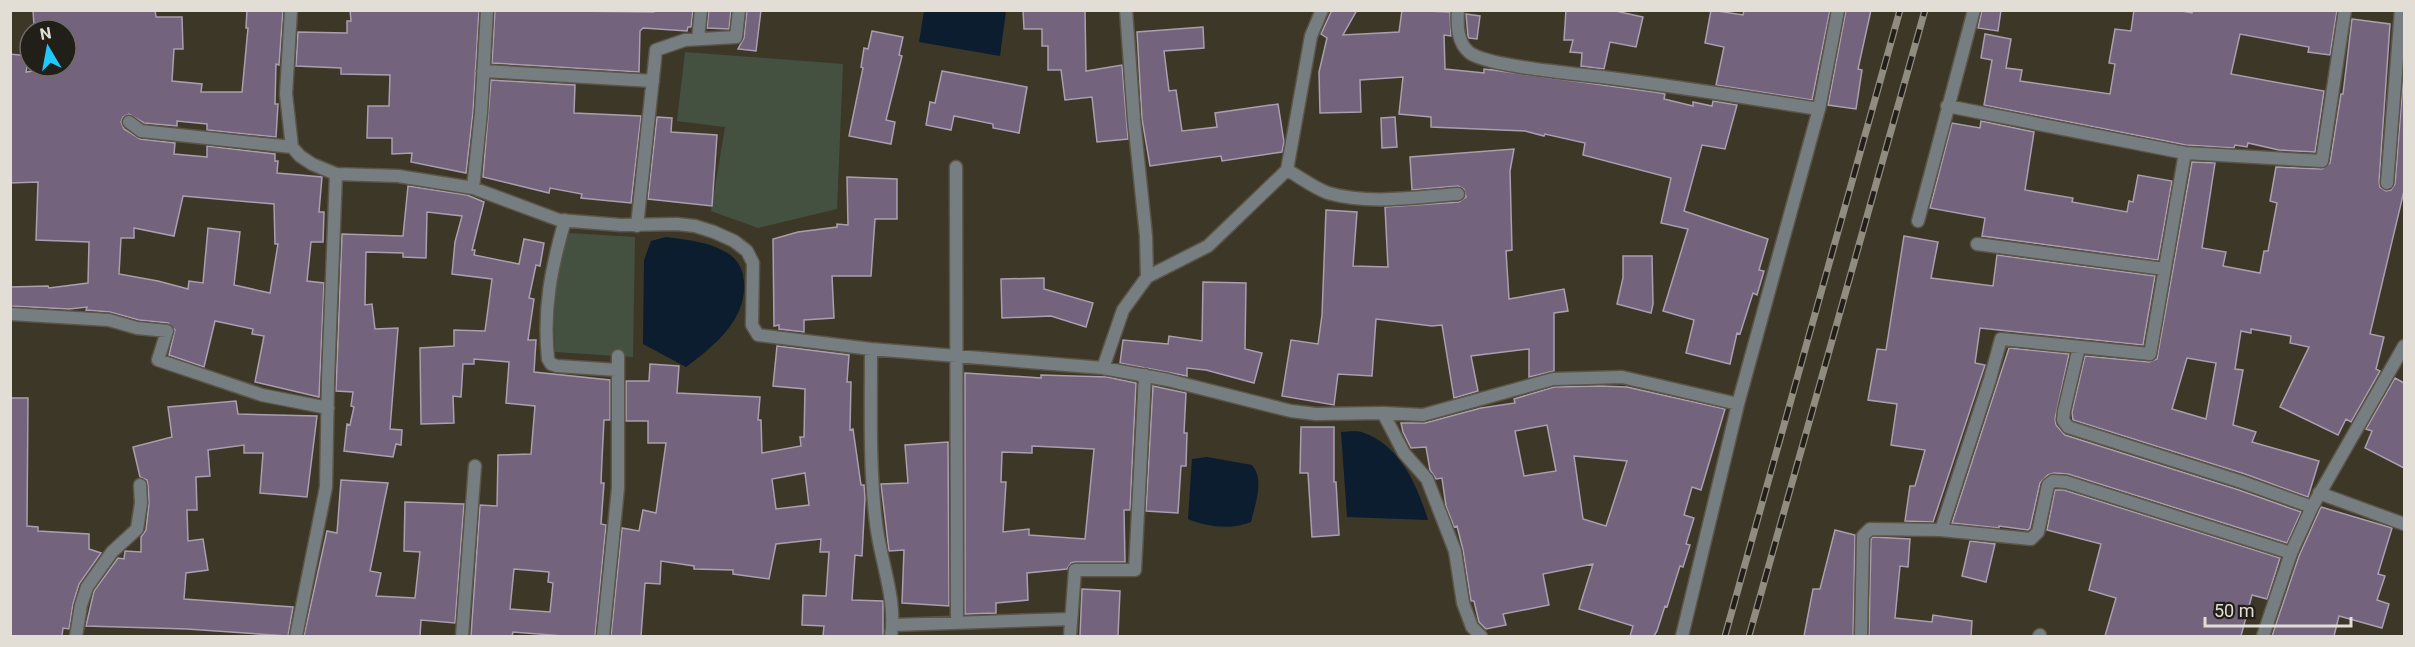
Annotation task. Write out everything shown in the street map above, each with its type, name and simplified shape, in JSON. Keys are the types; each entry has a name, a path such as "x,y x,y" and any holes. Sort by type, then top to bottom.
{"street":[{"path":"291,10 286,94 292,147 300,156 336,174 398,176 473,188 565,220 637,226 677,224 695,226 734,241 747,251 753,263 752,325 759,335 871,349 1103,368 1145,375 1299,412 1316,414 1423,415 1553,379 1622,376 1738,404"},
{"path":"473,188 486,10"},
{"path":"698,39 701,10"},
{"path":"637,226 656,50 685,40 736,37 739,10"},
{"path":"1126,10 1146,236 1147,277"},
{"path":"1103,368 1123,310 1147,277 1208,246 1287,170 1311,36 1322,10"},
{"path":"1458,10 1458,33 1463,45 1472,54 1493,60 1549,71 1717,92 1819,109"},
{"path":"1682,636 1738,404 1819,109 1838,10"},
{"path":"1918,221 1974,10"},
{"path":"1947,106 2185,153 2322,161 2345,10"},
{"path":"2387,183 2401,10"},
{"path":"483,71 653,81"},
{"path":"129,122 141,131 292,147"},
{"path":"1941,530 2001,339 2150,354 2185,153"},
{"path":"956,167 957,623"},
{"path":"1287,170 1326,192 1349,197 1377,199 1458,194"},
{"path":"296,636 326,487 336,174"},
{"path":"565,220 552,265 547,299 548,359 551,364 557,366 618,370"},
{"path":"1977,244 2164,269"},
{"path":"10,314 109,320 137,328 167,331 158,360 262,395 328,408"},
{"path":"2263,636 2290,553 2312,507 2404,346"},
{"path":"2079,347 2064,411 2063,420 2068,427 2242,482 2312,507"},
{"path":"871,349 872,466 876,525 888,584 892,631 957,623 1071,619"},
{"path":"603,636 618,489 618,356"},
{"path":"1070,636 1075,570 1135,570 1145,375"},
{"path":"1383,413 1404,453 1427,479 1455,551 1463,603 1472,627 1481,636"},
{"path":"462,636 475,466"},
{"path":"1861,636 1863,536 1870,529 1941,530 2031,539 2038,532 2048,485 2053,481 2290,553"},
{"path":"76,636 81,605 87,587 112,552 137,529 141,503 140,485"},
{"path":"2319,494 2404,524"}],"green space":[{"path":"685,52 843,64 837,209 758,228 711,211 725,127 677,121"},
{"path":"569,233 635,237 633,357 555,352 556,292"}],"water":[{"path":"924,11 1006,11 1000,56 919,42"},
{"path":"666,237 703,243 724,251 737,261 743,275 742,304 729,328 709,349 686,367 643,344 644,260 651,241"},
{"path":"1341,432 1361,432 1388,447 1413,481 1428,520 1347,517"},
{"path":"1207,457 1252,465 1256,471 1258,485 1257,500 1251,522 1236,526 1220,526 1188,519 1192,459"}],"building":[{"path":"33,10 155,10 156,17 182,17 183,49 174,49 172,81 202,84 201,92 242,92 248,28 246,28 247,10 283,10 279,65 276,64 275,104 278,104 276,137 207,130 207,124 177,121 177,126 144,123 129,114 123,117 121,122 124,129 140,139 175,143 174,154 207,157 207,146 275,154 275,161 278,161 277,173 322,177 319,212 324,212 323,242 311,242 307,281 324,283 319,397 255,382 264,336 252,334 253,329 215,321 204,367 169,355 175,330 168,323 86,310 87,307 69,309 10,306 10,287 48,286 49,288 88,283 89,242 36,240 38,182 10,183 10,54 18,55 18,78 78,78 78,18 34,18","holes":["183,196 274,204 275,244 278,244 270,293 234,285 240,232 208,228 203,283 189,281 188,289 119,274 121,238 134,238 134,228 174,236"]},
{"path":"350,10 479,10 473,112 466,173 411,162 412,153 392,154 392,138 367,138 368,106 389,106 390,75 341,74 341,68 296,66 298,32 347,33 347,21 351,21"},
{"path":"495,10 654,12 655,10 693,10 691,27 688,27 687,31 643,28 640,31 639,72 492,63"},
{"path":"709,10 731,10 729,29 707,28"},
{"path":"747,10 761,10 756,51 738,49 744,38"},
{"path":"1023,10 1085,10 1086,71 1122,65 1128,139 1097,142 1092,97 1065,100 1061,70 1048,70 1048,46 1042,46 1042,29 1024,29"},
{"path":"1332,10 1357,10 1343,35 1399,32 1402,10 1450,12 1451,36 1444,35 1445,69 1484,73 1484,69 1493,70 1661,93 1665,94 1664,99 1693,106 1693,102 1712,106 1713,101 1737,105 1725,149 1702,145 1684,211 1768,239 1759,270 1764,271 1757,295 1753,293 1740,334 1737,333 1730,364 1686,353 1694,320 1663,311 1688,229 1661,223 1671,178 1583,155 1585,143 1545,134 1544,136 1525,131 1431,127 1431,117 1399,114 1403,77 1360,80 1361,112 1320,113 1319,72 1327,38 1321,34"},
{"path":"1566,10 1611,10 1643,17 1636,47 1610,42 1604,69 1581,66 1582,53 1570,52 1573,40 1564,40"},
{"path":"1711,10 1743,15 1744,10 1830,10 1812,100 1716,85 1724,47 1705,43"},
{"path":"1846,10 1871,10 1858,69 1862,70 1856,109 1828,105"},
{"path":"1982,10 2001,10 1998,31 1978,28"},
{"path":"2134,10 2176,10 2192,13 2193,10 2337,10 2330,55 2308,52 2309,47 2240,34 2231,74 2324,91 2315,152 2279,150 2248,143 2247,147 2235,145 2234,148 2186,145 1984,105 1992,60 1981,58 1985,34 2011,39 2006,68 2022,70 2020,81 2110,94 2115,64 2109,63 2115,29 2131,31"},
{"path":"1466,14 1480,16 1477,39 1468,36"},
{"path":"2352,19 2390,24 2379,182 2380,187 2386,191 2391,190 2395,184 2404,69 2404,191 2370,334 2384,337 2376,369 2380,371 2351,422 2346,419 2338,435 2280,407 2309,347 2290,343 2291,336 2251,329 2251,333 2241,331 2235,369 2243,370 2233,425 2256,432 2252,442 2319,461 2308,497 2245,474 2073,420 2072,412 2085,356 2149,362 2157,359 2192,162 2215,163 2202,248 2226,252 2223,266 2260,273 2264,251 2268,251 2277,203 2270,201 2276,167 2322,169 2330,163 2341,94 2343,94","holes":["2187,358 2216,363 2206,419 2172,409"]},
{"path":"1203,27 1204,48 1164,51 1169,91 1176,90 1182,131 1217,127 1215,113 1278,104 1284,142 1282,152 1222,161 1221,156 1150,166 1142,119 1137,32"},
{"path":"872,31 903,37 899,55 902,56 886,120 895,122 891,144 849,136 863,68 861,67 864,48 868,49"},
{"path":"942,71 1027,87 1019,133 993,128 993,124 954,116 951,130 926,125 930,102 935,103"},
{"path":"491,80 575,85 574,113 641,116 631,203 581,198 582,194 550,188 549,193 483,177"},
{"path":"657,117 672,118 671,132 717,135 712,206 648,199"},
{"path":"1395,117 1397,147 1382,148 1381,118"},
{"path":"1981,121 2034,132 2025,190 2073,198 2072,202 2127,212 2129,201 2133,202 2138,175 2172,181 2158,260 1982,236 1985,218 1930,208 1952,123 1980,128"},
{"path":"1514,149 1510,171 1512,250 1506,251 1509,299 1564,289 1568,311 1554,313 1554,371 1529,377 1529,349 1471,356 1478,391 1454,398 1442,325 1432,326 1376,319 1372,376 1338,374 1334,405 1282,396 1291,340 1318,344 1322,315 1326,210 1357,212 1353,266 1388,267 1385,207 1459,202 1466,197 1464,189 1458,186 1412,190 1410,157"},
{"path":"847,177 897,179 897,219 875,219 871,276 832,276 834,318 804,320 804,332 779,329 779,325 774,326 773,239 798,232 837,227 837,224 848,225"},
{"path":"408,186 467,195 484,202 472,250 475,250 474,255 519,264 524,239 544,243 540,266 536,265 529,298 534,299 528,340 536,340 534,372 610,380 610,420 604,420 601,483 604,483 601,524 606,525 595,636 513,632 512,636 471,636 480,505 497,506 498,455 531,454 535,406 506,403 509,362 474,359 474,364 463,364 461,397 453,396 454,423 421,424 420,348 454,346 454,330 485,331 492,279 452,274 455,242 462,216 427,212 426,258 403,257 403,253 366,252 365,305 372,304 375,329 398,328 390,429 402,430 401,445 396,444 393,457 344,451 347,424 350,425 354,407 351,406 353,392 336,391 342,234 403,236","holes":["514,569 549,572 548,582 553,583 550,612 510,609"]},
{"path":"1904,236 1938,242 1931,278 1993,286 1997,255 2155,276 2143,345 1980,328 1975,363 1985,365 1933,522 1905,521 1910,486 1915,486 1925,450 1891,445 1897,404 1868,400 1877,349 1886,350"},
{"path":"1623,256 1652,256 1653,304 1651,313 1617,304 1623,278"},
{"path":"1044,278 1044,289 1093,303 1086,327 1051,316 1002,318 1001,279"},
{"path":"1203,282 1246,283 1245,349 1262,353 1254,383 1206,370 1187,368 1187,376 1120,363 1123,340 1168,344 1169,336 1202,341"},
{"path":"777,346 849,355 847,382 851,382 850,430 853,429 865,498 862,556 855,555 852,600 883,601 883,636 823,636 824,626 802,625 803,595 826,596 829,552 820,552 821,539 776,544 769,579 733,574 733,570 694,569 694,566 661,561 660,584 645,583 641,636 611,636 622,528 639,531 643,510 656,513 666,443 648,443 648,421 626,421 626,381 649,381 650,364 679,366 677,393 760,397 758,420 761,420 762,453 801,446 800,437 804,437 805,389 773,386","holes":["805,473 809,505 776,509 772,479"]},
{"path":"2009,348 2069,354 2055,419 2056,425 2065,435 2301,512 2287,543 2068,474 2054,473 2048,475 2040,483 2028,530 1952,523"},
{"path":"965,373 1041,378 1041,375 1107,377 1136,383 1130,510 1124,510 1125,562 1075,562 1071,563 1067,569 1027,573 1028,600 996,603 996,613 965,614","holes":["1032,446 1094,449 1085,539 1029,535 1029,529 1003,532 1006,482 1001,482 1002,452 1032,453"]},
{"path":"2395,378 2404,383 2404,468 2365,448 2372,431 2366,429"},
{"path":"1153,386 1186,393 1184,433 1187,433 1186,466 1181,466 1178,513 1146,511"},
{"path":"1554,387 1627,387 1725,409 1701,490 1692,487 1684,515 1694,518 1686,544 1690,545 1654,636 1630,636 1633,626 1579,609 1593,564 1543,574 1549,605 1503,614 1506,625 1486,629 1479,622 1474,601 1471,601 1463,550 1457,526 1454,527 1446,506 1442,478 1436,479 1430,470 1426,447 1411,448 1403,432 1401,423 1425,423 1481,408 1515,403 1514,399","holes":["1547,425 1556,471 1524,476 1515,431","1574,456 1627,461 1606,526 1583,519"]},
{"path":"10,398 28,398 27,526 38,527 38,531 89,534 89,549 101,553 79,584 69,629 63,628 62,636 10,636"},
{"path":"236,401 238,414 317,416 307,497 260,493 263,453 244,453 244,445 208,450 210,476 196,477 197,510 187,510 188,541 203,539 208,570 186,573 184,599 293,607 288,636 187,629 86,626 94,591 118,558 124,559 125,551 141,552 141,537 146,530 149,503 148,485 147,480 140,477 133,447 172,437 168,407"},
{"path":"1301,427 1334,427 1334,482 1336,482 1339,535 1312,537 1308,473 1300,473"},
{"path":"948,442 949,606 902,603 904,550 889,551 881,484 908,483 905,445"},
{"path":"341,480 388,483 370,571 381,573 376,596 415,598 420,552 404,551 405,502 464,504 455,623 421,620 420,636 304,636 327,531 337,533"},
{"path":"2055,490 2064,490 2280,558 2267,599 2252,595 2241,636 2105,636 2116,598 2089,590 2101,544 2047,530"},
{"path":"2321,507 2392,528 2378,574 2385,576 2377,600 2389,604 2382,628 2339,616 2334,636 2272,636 2299,556"},
{"path":"1835,530 1855,535 1853,636 1804,636 1813,589 1820,589"},
{"path":"1873,537 1910,539 1908,567 1900,566 1895,618 1932,622 1933,615 1972,621 1971,636 1869,636 1871,539"},
{"path":"1970,541 1995,544 1986,582 1962,576"},
{"path":"1082,589 1120,591 1118,636 1080,636"}],"railway":[{"path":"1725,636 1900,10"},
{"path":"1749,636 1925,10"}]}
